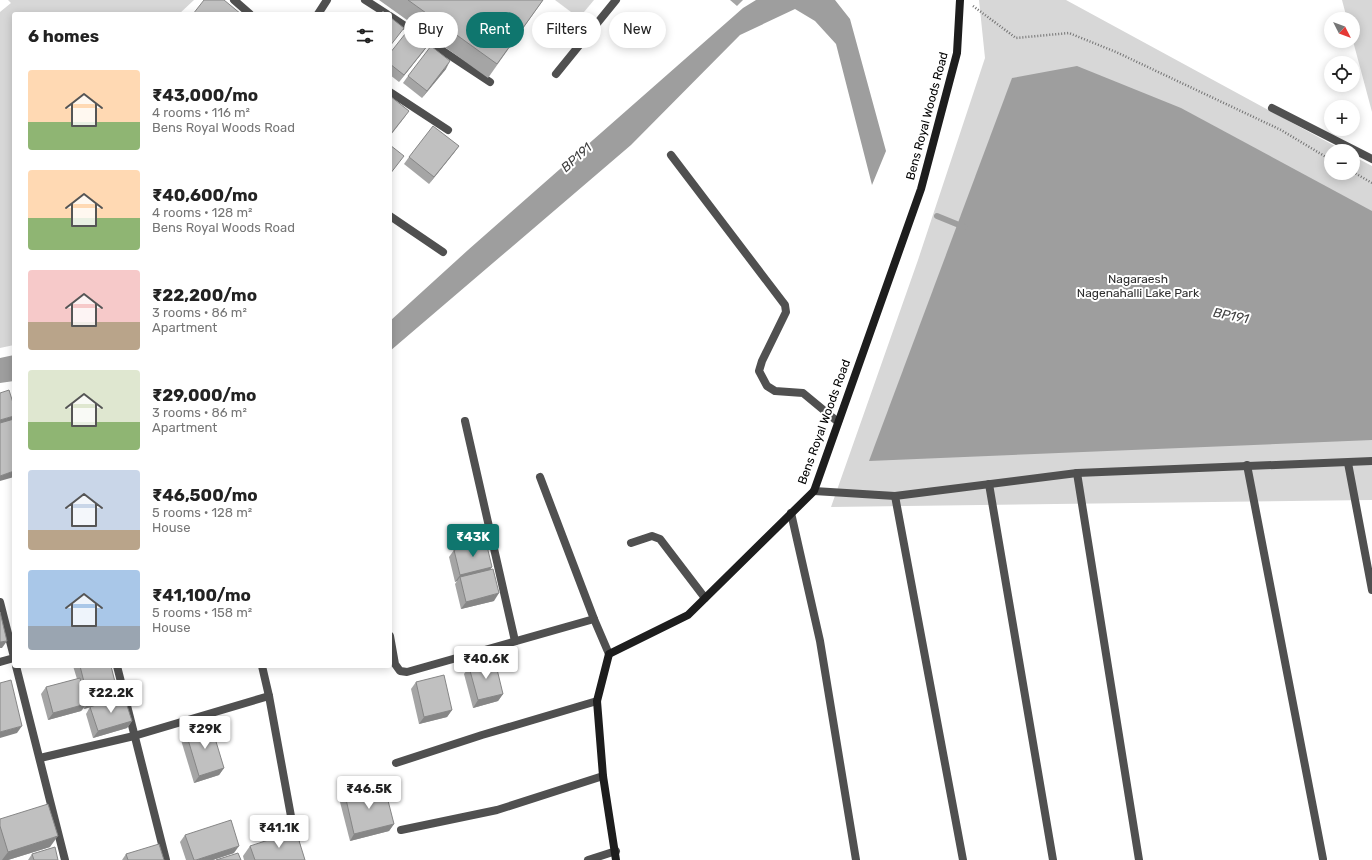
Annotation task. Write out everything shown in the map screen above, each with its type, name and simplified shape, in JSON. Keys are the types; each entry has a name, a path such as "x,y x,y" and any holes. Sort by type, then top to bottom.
{"street":[{"path":"234,0 248,12"},
{"path":"319,12 327,0"},
{"path":"365,0 384,12"},
{"path":"556,74 616,0"},
{"name":"Bens Royal Woods Road","path":"609,654 688,615 814,491 920,188 957,54 960,0"},
{"path":"392,17 490,82"},
{"path":"392,93 448,130"},
{"path":"1272,108 1372,159"},
{"path":"671,155 785,305 786,312 759,370 767,386 776,391 803,393 838,422"},
{"path":"392,217 443,252"},
{"path":"465,421 515,641"},
{"path":"814,491 895,496 1077,473 1372,461"},
{"path":"1348,463 1372,590"},
{"path":"1246,465 1323,859"},
{"path":"1077,473 1139,860"},
{"path":"540,477 594,619 609,654 597,701 603,776 616,856 588,860"},
{"path":"989,484 1053,860"},
{"path":"895,496 963,860"},
{"path":"791,513 820,641 856,860"},
{"path":"631,543 652,536 660,539 705,598"},
{"path":"0,602 12,650"},
{"path":"392,647 395,664 400,671 407,672 594,619"},
{"path":"0,662 12,659"},
{"path":"17,668 65,860"},
{"path":"118,668 134,736 166,860"},
{"path":"262,668 299,860"},
{"path":"40,758 134,736 269,696"},
{"path":"396,763 482,735 597,701"},
{"path":"402,830 497,810 603,776"}],"path":[{"path":"970,4 1016,38 1069,32 1116,52 1280,130 1324,156"},
{"path":"1360,176 1372,184"}],"green space":[{"path":"8,0 194,0 181,12 12,12 12,345 0,348 0,12 11,3"},
{"path":"555,0 594,0 584,12 571,12"},
{"name":"Nagaraesh Nagenahalli Lake Park","path":"979,0 1066,0 1331,144 1324,144 1324,180 1360,180 1360,160 1372,166 1372,500 831,507 918,260 985,58"},
{"path":"1342,0 1372,0 1372,112 1360,67 1360,56 1357,56 1355,48 1360,48 1360,12 1345,12"}],"water":[{"path":"756,0 835,0 850,19 886,151 872,185 836,44 815,21 795,9 740,35 631,145 392,349 392,319 468,250 743,8"},
{"name":"Nagaraesh Nagenahalli Lake Park","path":"1077,66 1181,108 1372,211 1372,440 869,461 1012,78"},
{"path":"12,355 12,381 0,383 0,358"}],"building":[{"path":"204,0 224,0 239,12 195,12"},
{"path":"408,0 543,0 534,12 532,12 532,15 524,26 524,12 466,12 466,42 458,36 458,12 425,12"},
{"path":"392,19 404,28 392,43"},
{"path":"404,35 404,48 426,48 404,75 392,66 392,50"},
{"path":"429,48 434,48 450,61 427,91 408,76"},
{"path":"475,48 508,48 497,64"},
{"path":"392,98 409,111 392,132"},
{"path":"433,126 459,146 434,177 409,157"},
{"path":"392,147 404,156 392,171"},
{"path":"9,390 12,400 12,417 0,420 0,393"},
{"path":"12,420 12,472 0,476 0,423"},
{"path":"486,542 492,567 460,575 454,550"},
{"path":"493,569 499,593 466,602 460,577"},
{"path":"0,612 7,641 0,642"},
{"path":"495,661 503,694 478,700 469,667"},
{"path":"80,668 112,668 118,694 89,702"},
{"path":"444,675 452,710 424,717 416,682"},
{"path":"80,678 86,704 53,713 46,687"},
{"path":"11,680 22,726 0,732 0,683"},
{"path":"124,696 132,721 98,731 90,707"},
{"path":"211,725 224,768 199,776 186,733"},
{"path":"384,785 394,824 354,834 345,795"},
{"path":"48,804 58,836 8,852 0,826 0,819"},
{"path":"231,820 239,846 194,860 185,835"},
{"path":"296,831 305,860 255,860 250,846"},
{"path":"159,844 164,860 128,860 126,854"},
{"path":"55,847 58,860 34,860 32,854"},
{"path":"238,853 241,860 216,860"}],"waterway":[{"name":"BP191","path":"937,216 964,227"}]}
